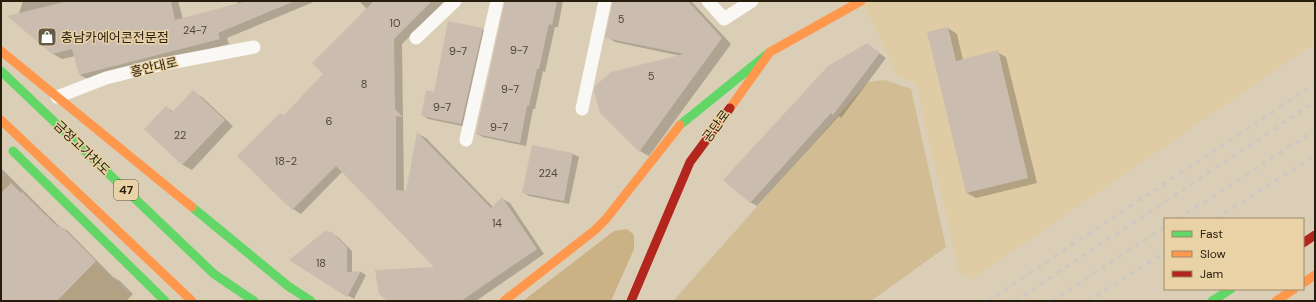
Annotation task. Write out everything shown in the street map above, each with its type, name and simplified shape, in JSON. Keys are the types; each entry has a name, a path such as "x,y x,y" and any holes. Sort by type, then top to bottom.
{"main road":[{"name":"공단로","path":"631,301 690,162 709,138 770,52 861,1"},
{"path":"1,51 288,286 311,301"},
{"path":"504,301 595,230 606,219 677,127 770,52"},
{"name":"금정고가차도","path":"1,71 214,274"},
{"name":"47","path":"1,120 192,301"},
{"path":"7,145 165,301"},
{"path":"1304,242 1315,235"},
{"path":"214,274 242,301"},
{"name":"47","path":"214,274 254,301"},
{"path":"1304,282 1315,275"},
{"path":"1212,301 1229,290"},
{"path":"1276,301 1292,290"}],"lane":[{"path":"416,38 455,1"},
{"path":"466,140 497,1"},
{"path":"582,109 605,1"},
{"path":"708,1 724,19 752,1"},
{"name":"흥안대로","path":"57,97 106,78 154,66 254,46"}],"shaded area":[{"path":"862,1 1315,1 1315,43 971,280 959,272 916,84 897,75"},
{"path":"885,80 911,89 946,247 871,301 673,301 868,82"},
{"path":"1,174 135,301 1,301"},
{"path":"627,229 634,235 634,249 611,301 523,301 614,231"}],"building":[{"path":"68,1 171,1 175,20 247,1 295,1 218,33 220,39 79,75 72,49 52,54 7,16"},
{"path":"374,1 432,1 394,39 395,109 403,117 396,116 396,190 406,191 417,132 491,208 502,197 537,249 461,301 388,301 379,294 375,270 434,267 336,166 292,210 237,156 280,113 283,116 323,74 312,63"},
{"path":"505,1 557,1 552,25 549,24 539,69 537,69 529,106 527,106 520,143 476,134"},
{"path":"613,1 688,1 722,38 639,152 600,113 594,91 595,86 611,72 684,54 605,38"},
{"path":"448,21 483,28 461,124 421,116 426,90 434,92"},
{"path":"948,27 956,61 998,50 1028,178 966,193 927,32"},
{"path":"867,43 880,53 833,115 831,113 750,203 723,180 828,66"},
{"path":"193,90 225,120 182,165 144,129 166,106 172,112"},
{"path":"532,145 573,153 564,201 522,193"},
{"path":"11,183 58,227 60,225 96,261 57,301 1,301 1,193"},
{"path":"325,231 332,232 347,247 347,272 361,271 347,297 289,260"}],"railway":[{"path":"987,301 1315,84"},
{"path":"1015,301 1315,102"},
{"path":"1180,218 1315,130"},
{"path":"1218,218 1315,155"},
{"path":"1051,301 1164,228"},
{"path":"1088,301 1164,253"}],"traffic: fast":[{"path":"680,125 770,52"},
{"path":"1,71 214,274 254,301"},
{"path":"13,151 165,301"},
{"path":"192,207 288,286 311,301"},
{"path":"1212,301 1229,290"}],"traffic: slow":[{"path":"730,108 770,52 861,1"},
{"path":"1,51 192,207"},
{"path":"1,120 192,301"},
{"path":"504,301 595,230 606,219 680,125"},
{"path":"1304,282 1315,275"},
{"path":"1276,301 1292,290"}],"traffic: jam":[{"path":"631,301 690,162 730,108"},
{"path":"1304,242 1315,235"}],"place":[{"name":"충남카에어콘전문점","path":"47,37"}]}
